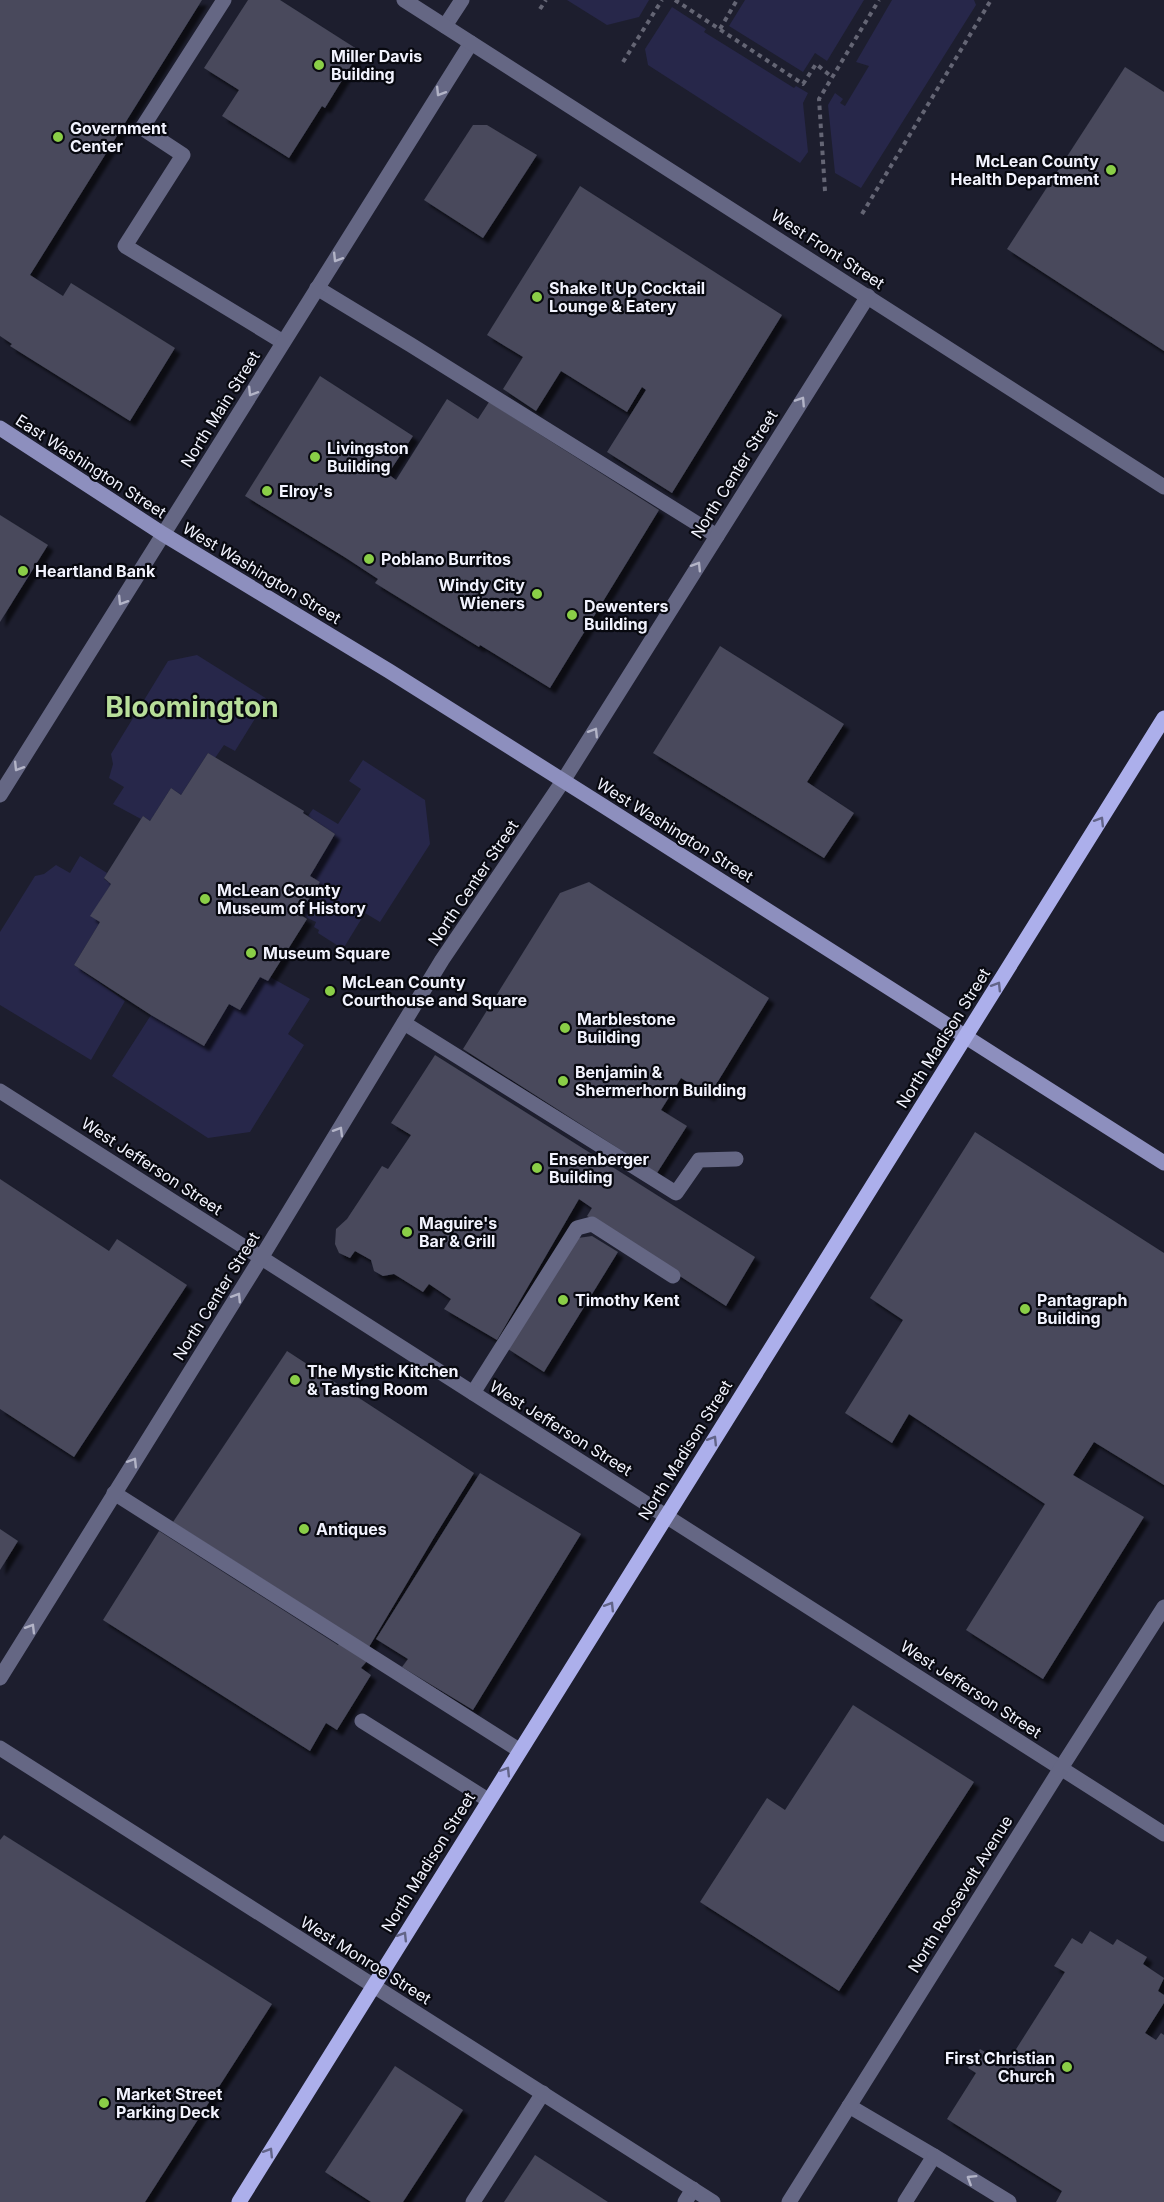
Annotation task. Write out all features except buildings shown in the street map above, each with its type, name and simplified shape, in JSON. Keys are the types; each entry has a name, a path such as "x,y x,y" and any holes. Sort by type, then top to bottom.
{"main road":[{"name":"East Washington Street","path":"0,428 163,534"},
{"name":"West Washington Street","path":"163,534 398,677 1164,1163"},
{"name":"North Madison Street","path":"239,2202 1164,718"}],"street":[{"path":"224,0 142,128 183,155 125,246 283,342"},
{"name":"West Front Street","path":"404,0 1164,487"},
{"path":"445,26 462,0"},
{"name":"North Main Street","path":"0,795 471,43"},
{"path":"317,288 717,536"},
{"name":"North Center Street","path":"0,1678 261,1258 442,960 563,781 868,296"},
{"path":"404,1023 676,1193 699,1160 736,1159"},
{"name":"West Jefferson Street","path":"0,1091 1164,1834"},
{"path":"473,1393 577,1228 592,1224 673,1276"},
{"path":"114,1493 519,1750"},
{"name":"North Roosevelt Avenue","path":"789,2202 1164,1607"},
{"path":"362,1721 488,1800"},
{"name":"West Monroe Street","path":"0,1748 372,1986 543,2092 689,2196 713,2202"},
{"path":"473,2202 543,2092"},
{"path":"849,2106 1009,2202"},
{"path":"905,2202 934,2156"}],"path":[{"path":"540,9 546,0"},
{"path":"623,62 662,0"},
{"path":"675,0 803,84 816,64 832,77"},
{"path":"720,29 737,0"},
{"path":"825,191 819,99 879,0"},
{"path":"862,214 991,0"}],"shaded area":[{"path":"567,0 649,0 639,17 607,25"},
{"path":"745,0 864,0 827,61 815,53 803,72 729,26"},
{"path":"892,0 974,0 976,5 861,188 835,173 828,105 835,93 843,99 840,103 845,106 869,66 856,62"},
{"path":"672,7 706,29 704,32 794,88 796,86 808,93 803,103 808,152 800,163 648,65 645,49"},
{"path":"197,655 267,699 235,751 224,745 215,758 208,753 181,795 171,788 150,821 143,816 141,819 113,804 124,787 109,778 113,764 111,754 168,661"},
{"path":"363,760 425,800 430,844 380,922 365,913 343,949 318,933 319,930 314,927 316,922 299,914 320,882 310,876 335,834 308,816 313,809 338,824 361,789 349,781"},
{"path":"80,856 107,873 104,879 111,884 91,916 100,922 74,965 125,1001 91,1060 0,1005 0,932 35,876 44,874 56,865 70,873"},
{"path":"260,977 268,981 270,977 310,999 288,1034 304,1045 250,1132 208,1138 112,1076 151,1015 204,1046 229,1004"}],"place":[{"name":"Miller Davis Building","path":"319,65"},
{"name":"Government Center","path":"58,137"},
{"name":"McLean County Health Department","path":"1111,170"},
{"name":"Shake It Up Cocktail Lounge & Eatery","path":"537,297"},
{"name":"Livingston Building","path":"315,457"},
{"name":"Elroy's","path":"267,491"},
{"name":"Poblano Burritos","path":"369,559"},
{"name":"Heartland Bank","path":"23,571"},
{"name":"Windy City Wieners","path":"537,594"},
{"name":"Dewenters Building","path":"572,615"},
{"name":"McLean County Museum of History","path":"205,899"},
{"name":"Museum Square","path":"251,953"},
{"name":"McLean County Courthouse and Square","path":"330,991"},
{"name":"Marblestone Building","path":"565,1028"},
{"name":"Benjamin & Shermerhorn Building","path":"563,1081"},
{"name":"Ensenberger Building","path":"537,1168"},
{"name":"Maguire's Bar & Grill","path":"407,1232"},
{"name":"Timothy Kent","path":"563,1300"},
{"name":"Pantagraph Building","path":"1025,1309"},
{"name":"The Mystic Kitchen & Tasting Room","path":"295,1380"},
{"name":"Antiques","path":"304,1529"},
{"name":"First Christian Church","path":"1067,2067"},
{"name":"Market Street Parking Deck","path":"104,2103"}],"district":[{"name":"Bloomington","path":"192,707"}]}
